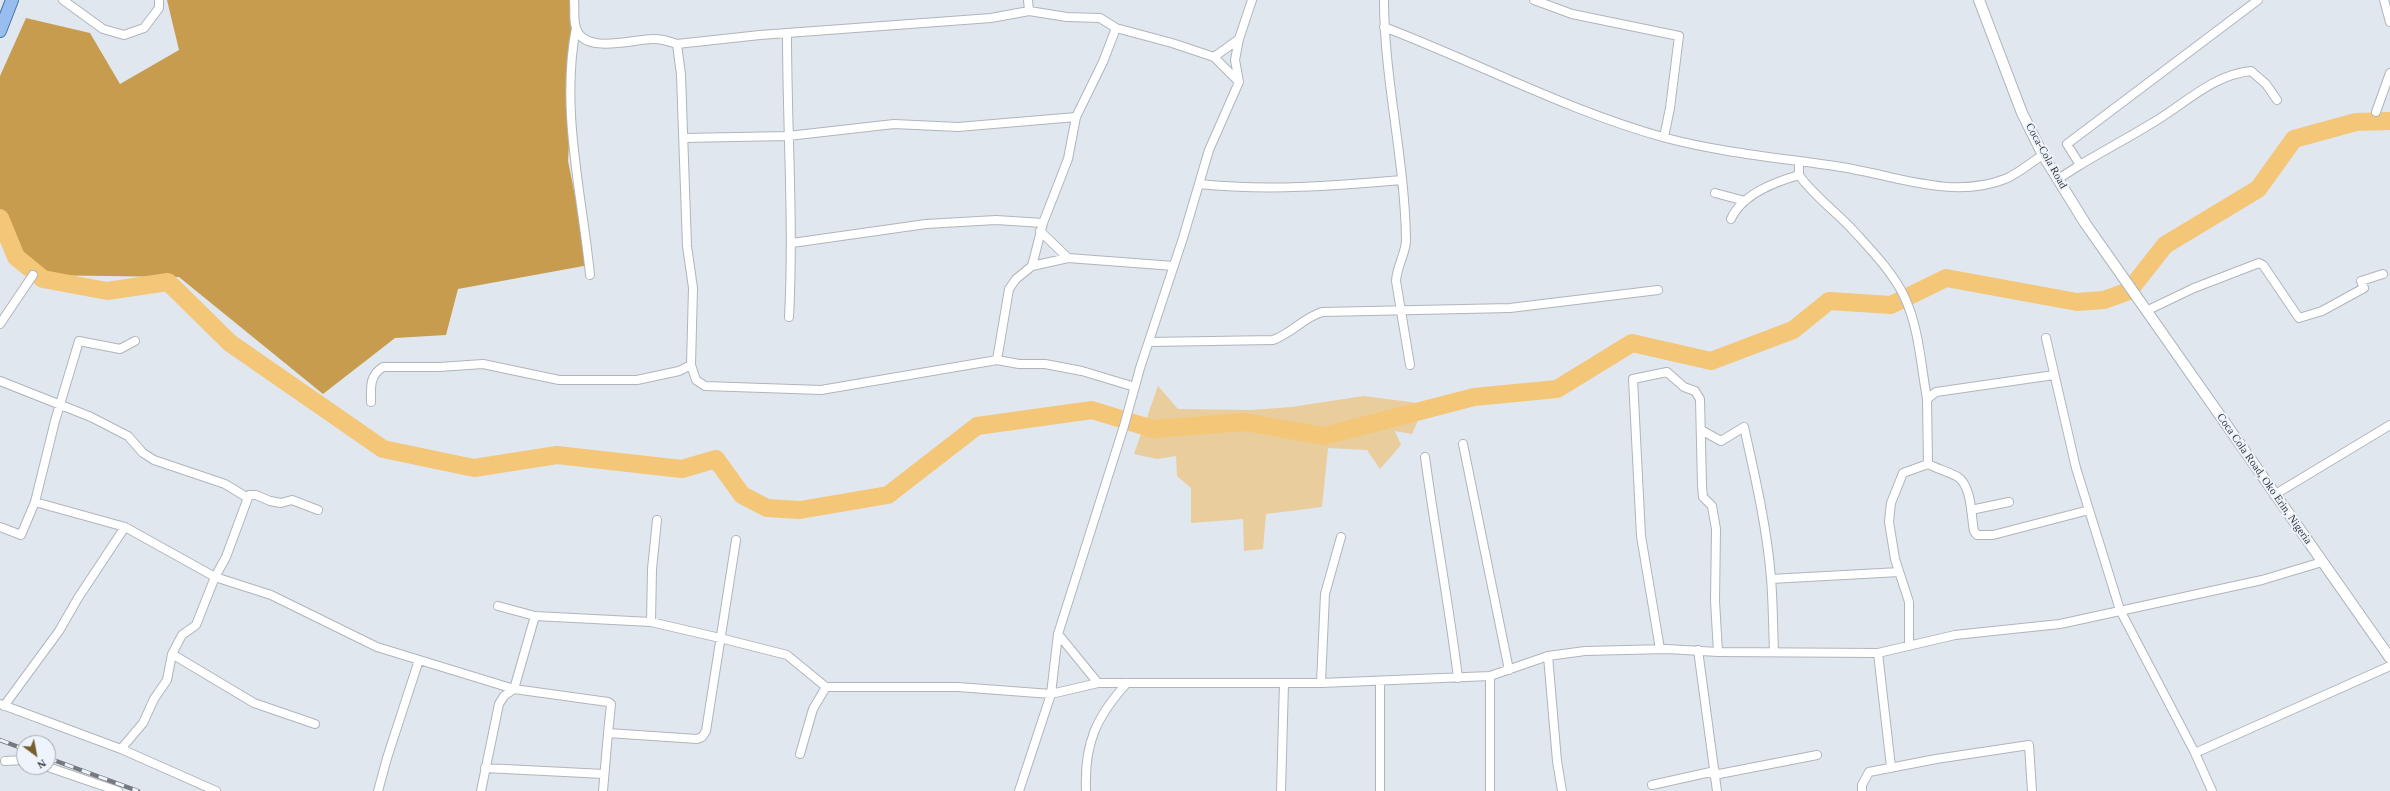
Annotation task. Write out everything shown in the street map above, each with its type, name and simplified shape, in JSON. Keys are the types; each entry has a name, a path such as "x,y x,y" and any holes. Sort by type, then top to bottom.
{"main road":[{"path":"0,31 12,0"}],"street":[{"path":"63,0 103,29 124,35 144,28 159,8 158,0"},
{"path":"574,0 576,28 572,49 570,111 590,275"},
{"path":"1028,0 1029,11"},
{"path":"1019,791 1051,694 1058,634 1124,426 1148,342 1174,266 1210,150 1239,82 1235,60 1239,39 1252,0"},
{"path":"1384,0 1384,27 1402,180 1406,242 1397,267 1396,281 1410,365"},
{"path":"1534,0 1572,14 1679,36 1670,108 1664,137"},
{"name":"Coca-Cola Road","path":"1979,0 2022,113 2043,155 2085,223 2138,299"},
{"path":"2080,165 2067,144 2258,0"},
{"path":"2384,0 2390,22"},
{"path":"576,28 580,35 588,41 598,44 653,39 666,40 677,44 787,33 991,18 1029,11 1067,17 1100,18 1116,28 1172,43 1214,57 1239,82"},
{"path":"1384,27 1435,46 1493,74 1601,117 1664,137 1712,149 1843,168 1891,179 1956,188 1985,185 2006,179 2043,155"},
{"path":"1032,266 1042,227 1068,158 1076,117 1103,62 1116,28"},
{"path":"787,33 788,136 792,243 789,317"},
{"path":"1214,57 1239,39"},
{"path":"677,44 684,138 685,214 693,288 691,365 696,380 704,386 821,390 996,360 1019,364 1045,364 1082,371 1135,387"},
{"path":"2058,179 2150,125 2212,83 2234,73 2251,71 2266,84 2277,100"},
{"path":"2376,112 2390,73"},
{"path":"684,138 788,136 894,124 958,127 1076,117"},
{"path":"1799,162 1799,175 1806,185 1831,206 1861,239 1897,283 1907,303 1915,331 1927,399 1928,464"},
{"path":"1731,219 1734,211 1745,201 1776,182 1799,175"},
{"path":"1199,184 1239,188 1318,187 1402,180"},
{"path":"1715,193 1745,201"},
{"path":"792,243 926,224 996,220 1042,227 1068,258"},
{"path":"996,360 1008,289 1016,279 1032,266 1068,258 1174,266"},
{"path":"2146,311 2194,288 2259,263 2263,265 2299,318 2322,311 2364,288 2361,281 2383,274"},
{"path":"0,324 33,274"},
{"path":"1148,342 1273,340 1291,332 1309,316 1322,312 1510,308 1658,290"},
{"name":"Coca Cola Road, Oko Erin, Nigeria","path":"2138,299 2274,495 2390,658"},
{"path":"2046,338 2076,468 2120,610 2195,753 2212,791"},
{"path":"0,527 21,535 35,502 79,341 120,349 135,341"},
{"path":"371,402 370,380 376,372 383,367 439,367 483,364 559,380 637,380 679,371 691,365"},
{"path":"1660,649 1641,536 1632,379 1667,372 1684,387 1694,391 1700,399 1702,491 1703,497 1712,506 1716,529 1715,601 1718,652"},
{"path":"1927,399 1936,392 2054,375"},
{"path":"0,381 44,400 61,404 128,436 143,453 154,460 225,484 248,498"},
{"path":"2274,495 2390,424"},
{"path":"1701,430 1721,441 1744,427 1749,460 1760,496 1771,579 1774,652"},
{"path":"1463,444 1509,670"},
{"path":"1426,457 1438,552 1448,598 1458,678"},
{"path":"1909,646 1909,602 1899,572 1889,522 1891,503 1903,473 1928,464 1958,478 1968,496 1974,531 1977,535 1984,536 2089,510"},
{"path":"121,749 143,723 154,699 167,680 172,654 182,635 196,625 215,577 226,557 249,495 256,495 270,501 282,502 292,500 318,510"},
{"path":"35,502 125,527 215,577 271,595 377,647 466,673 514,689 608,702 611,704 603,791"},
{"path":"1971,510 2009,502"},
{"path":"651,622 652,569 657,520"},
{"path":"125,527 78,598 59,631 2,705 121,749 216,791"},
{"path":"1321,683 1325,594 1341,537"},
{"path":"608,733 697,739 702,737 706,731 736,540"},
{"path":"498,606 535,616 651,622 720,638 787,655 826,687 958,687 1051,694 1098,683 1321,683 1490,676 1548,656 1585,651 1660,649 1718,652 1878,653 1955,635 2060,624 2262,580 2322,562"},
{"path":"1771,579 1899,572"},
{"path":"481,791 499,704 504,696 514,689 535,616"},
{"path":"1058,634 1098,683"},
{"path":"1698,650 1717,791"},
{"path":"1878,653 1891,768"},
{"path":"172,654 254,703 315,724"},
{"path":"1548,656 1557,761 1562,791"},
{"path":"378,791 387,758 419,660"},
{"path":"2195,753 2390,666"},
{"path":"1490,676 1490,791"},
{"path":"1380,681 1380,791"},
{"path":"1086,791 1085,774 1094,729 1108,704 1127,683"},
{"path":"1282,791 1284,683"},
{"path":"800,754 813,709 826,687"},
{"path":"1862,791 1862,785 1869,772 2029,745 2032,791"},
{"path":"1652,786 1817,755"},
{"path":"2,763 16,761"},
{"path":"485,768 604,774"},
{"path":"56,770 118,791"}],"shaded area":[{"path":"167,0 574,0 576,28 568,161 589,265 458,289 446,335 395,338 323,394 179,277 33,275 0,211 0,76 26,18 90,33 120,84 179,50"},
{"path":"1158,386 1178,409 1251,410 1291,407 1364,396 1425,404 1412,434 1395,431 1401,445 1380,469 1367,450 1328,448 1322,507 1266,514 1263,549 1244,551 1243,519 1191,523 1191,488 1177,476 1176,456 1157,459 1134,454"}],"waterway":[{"path":"0,218 16,257 43,279 107,291 168,282 230,343 383,449 474,468 557,455 682,469 716,459 742,495 767,508 800,510 888,495 977,426 1092,410 1153,429 1244,422 1324,436 1474,397 1557,389 1632,343 1711,361 1793,330 1829,301 1891,305 1946,278 2077,302 2104,300 2129,291 2165,245 2258,189 2294,139 2356,122 2390,121"}],"railway":[{"path":"0,740 16,746"},
{"path":"56,761 138,791"}]}
